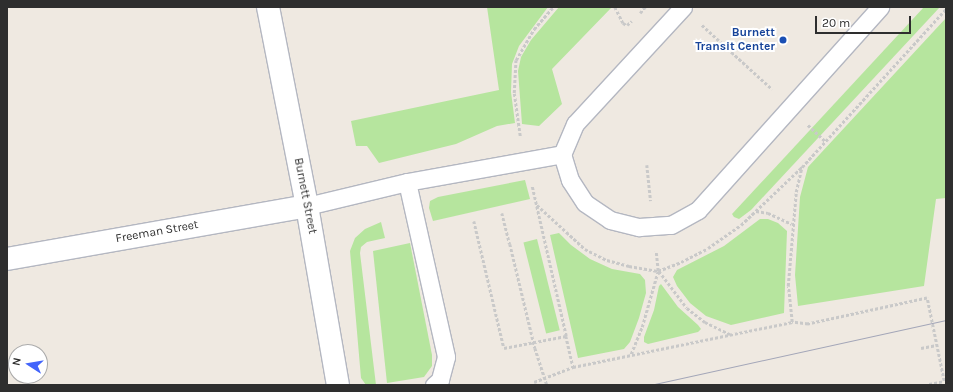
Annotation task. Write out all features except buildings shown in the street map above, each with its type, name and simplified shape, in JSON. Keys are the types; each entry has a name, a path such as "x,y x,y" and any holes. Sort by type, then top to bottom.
{"street":[{"name":"Burnett Street","path":"268,7 307,206 338,385"},
{"name":"Freeman Street","path":"7,259 307,206"}],"lane":[{"path":"683,7 575,124 562,154 570,180 585,203 610,220 639,227 671,225 698,210 880,7"},
{"path":"307,206 407,182 562,154"},
{"path":"407,182 446,357 440,380 434,385"}],"path":[{"path":"553,7 534,29 516,60 514,94 518,123 572,366"},
{"path":"615,7 623,23 627,26 645,7"},
{"path":"683,7 825,141"},
{"path":"792,322 788,286 792,224 796,192 802,167 946,9"},
{"path":"756,211 768,213 792,224"},
{"path":"502,213 535,348 547,385"},
{"path":"474,221 504,348 566,336"},
{"path":"631,354 642,326 658,271 687,308 705,322 730,334"},
{"path":"545,380 534,382 572,366 792,322 808,324 927,298 944,381 929,384"},
{"path":"920,348 936,345"}],"green space":[{"path":"487,7 548,7 519,46 512,64 511,92 515,123 497,126 456,144 379,163 367,146 356,146 351,121 499,90"},
{"path":"559,7 612,7 552,69 562,104 539,126 522,124 518,71 521,57 531,40"},
{"path":"924,7 940,7 751,210 739,219 734,217 732,214"},
{"path":"946,18 946,198 936,199 924,286 798,306 795,275 800,197 808,167"},
{"path":"525,180 530,199 433,221 429,208 430,201 438,197"},
{"path":"760,219 768,219 778,223 787,231 784,313 731,325 706,316 690,303 677,286 673,277 677,270 724,246"},
{"path":"381,222 385,238 367,242 361,247 360,253 376,385 366,385 361,378 350,251 355,238 365,229"},
{"path":"559,233 571,245 590,259 612,269 640,274 645,280 646,293 639,318 630,342 624,349 578,358 550,235"},
{"path":"537,239 560,330 546,334 523,242"},
{"path":"410,243 432,355 432,366 424,377 387,383 373,251"},
{"path":"661,284 678,307 701,329 698,332 648,344 644,342 644,337 654,310 659,286"}],"tram line":[{"path":"650,385 946,320"}],"place":[{"name":"Burnett Transit Center","path":"783,40"}]}
